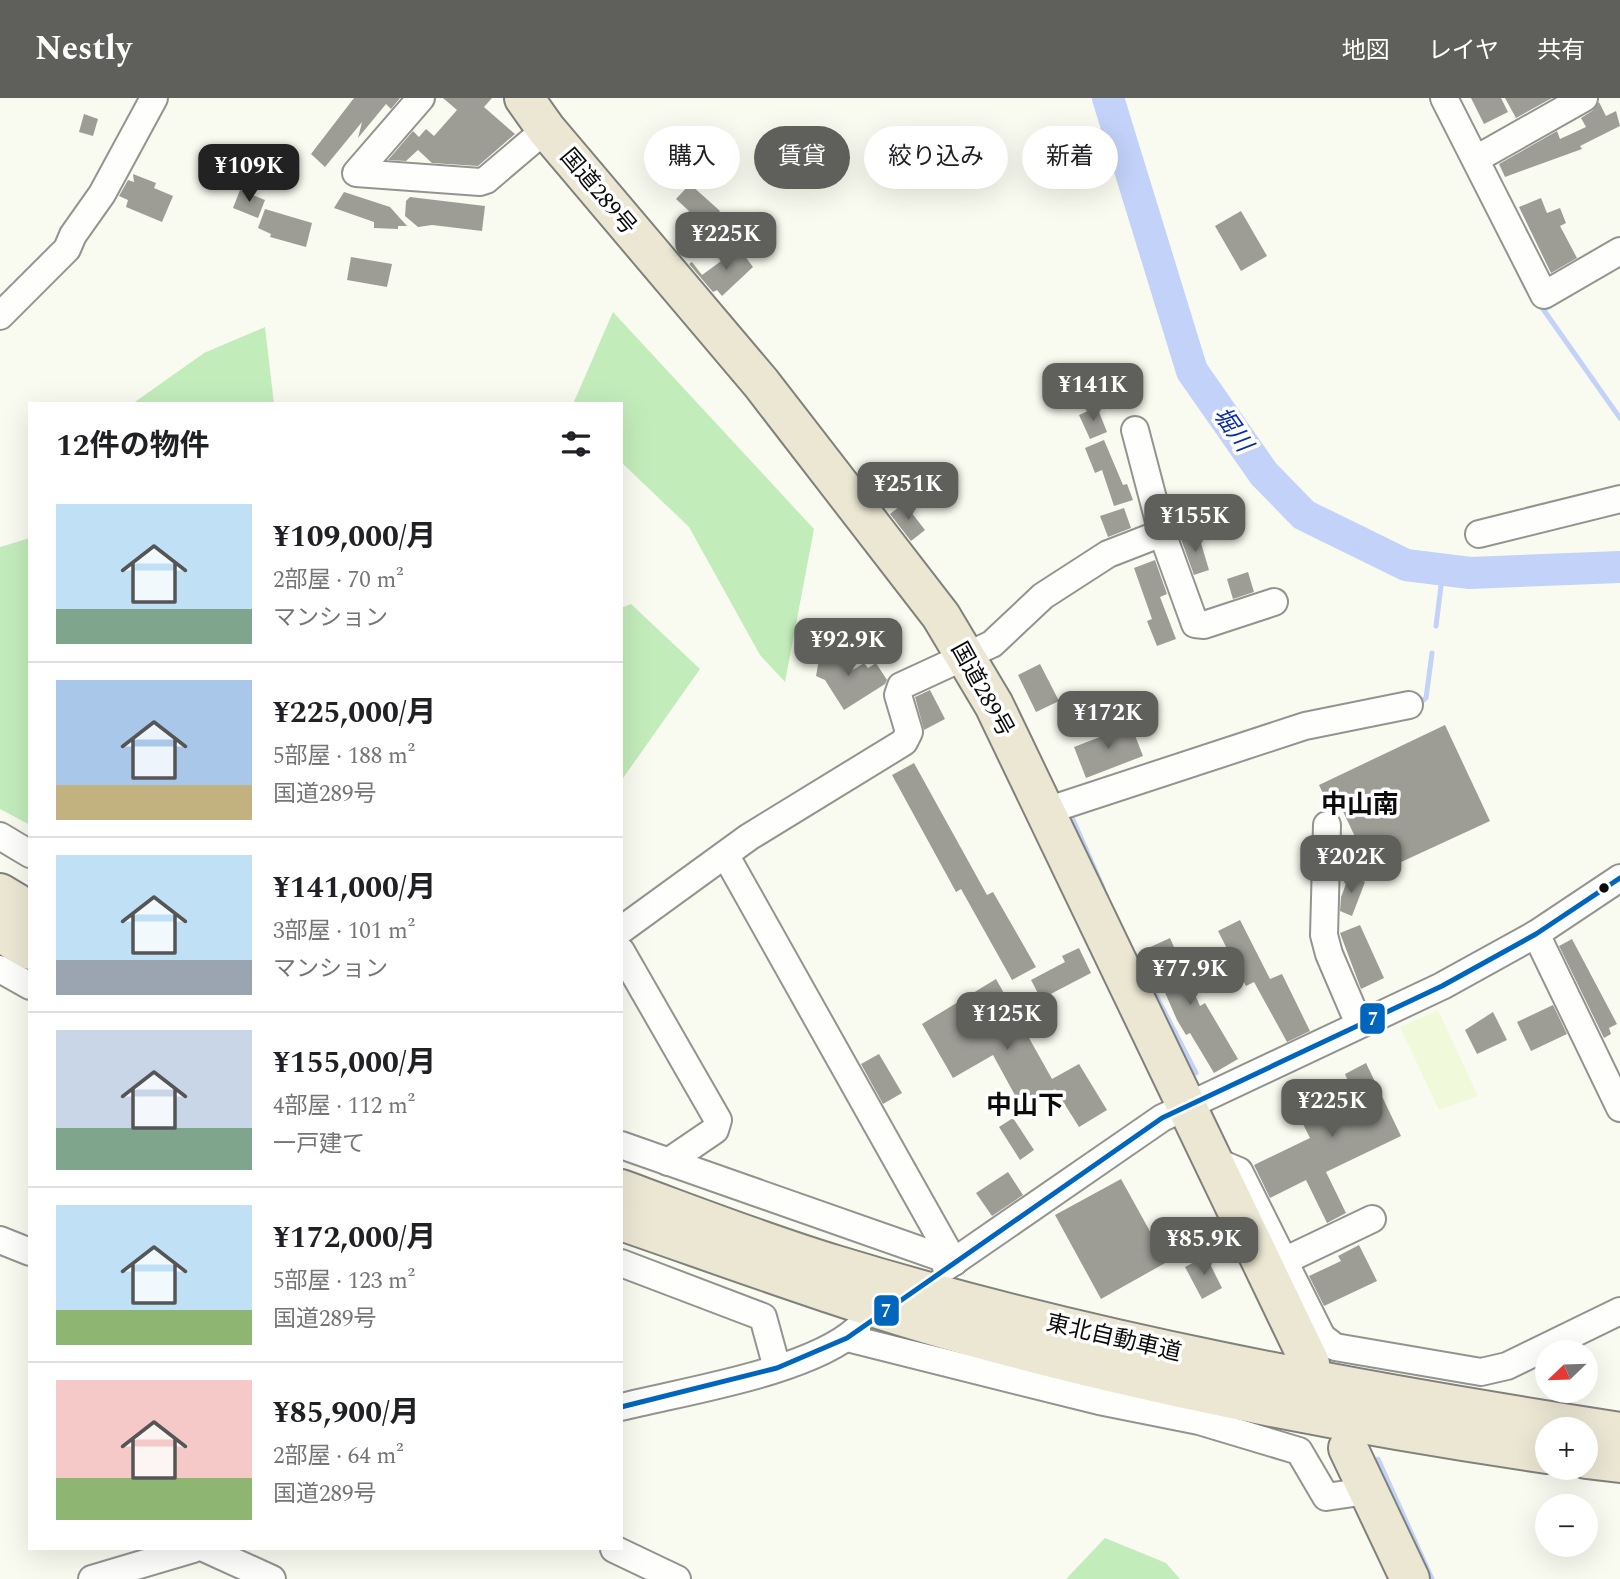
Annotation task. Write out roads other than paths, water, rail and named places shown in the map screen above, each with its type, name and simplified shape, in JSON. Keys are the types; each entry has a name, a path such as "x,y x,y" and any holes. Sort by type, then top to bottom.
{"highway":[{"name":"国道289号","path":"524,98 547,129 761,383 941,616 967,657 994,705 1310,1363"},
{"path":"0,893 28,910"},
{"path":"0,932 28,949"},
{"name":"東北自動車道","path":"623,1190 835,1264 1121,1340 1422,1401 1620,1432"},
{"name":"東北自動車道","path":"623,1222 830,1294 963,1334 1118,1374 1419,1435 1535,1452"},
{"path":"1348,1448 1410,1579"},
{"path":"1598,1460 1620,1463"}],"street":[{"path":"0,316 67,249 72,235 102,194 154,98"},
{"path":"421,98 356,173 480,182 486,180 547,129"},
{"path":"1444,98 1544,295 1620,251"},
{"path":"1476,159 1584,98"},
{"path":"1135,430 1163,533 1195,624 1205,625 1273,602"},
{"path":"1479,534 1620,499"},
{"path":"623,929 749,837 904,742 909,732 898,695 901,685 992,644 1043,596 1108,554 1163,533"},
{"path":"1045,811 1305,726 1409,705"},
{"path":"1327,825 1324,935 1329,954 1359,1024"},
{"path":"0,836 28,853"},
{"path":"726,856 950,1264"},
{"path":"950,1264 1162,1118 1441,986 1536,934 1620,878"},
{"path":"1536,934 1620,1108"},
{"path":"623,954 718,1120 715,1130 668,1162"},
{"path":"0,969 28,985"},
{"path":"623,1146 950,1264"},
{"path":"1215,1161 1239,1171 1322,1337 1335,1347 1481,1371 1507,1366 1620,1311"},
{"path":"1284,1261 1372,1219"},
{"path":"0,1240 28,1251"},
{"path":"623,1264 763,1317 777,1368"},
{"path":"623,1406 777,1368 852,1333 1237,1432 1299,1451 1326,1497 1367,1491"},
{"path":"92,1579 190,1550"},
{"path":"208,1550 272,1579"},
{"path":"616,1550 677,1579"}],"waterway":[{"name":"堀川","path":"1108,98 1192,371 1264,474 1304,515 1406,565 1470,573 1620,567"},
{"path":"1543,309 1620,418"},
{"path":"1436,626 1443,570"},
{"path":"1417,705 1426,698 1432,653"},
{"path":"1076,813 1071,815 1103,888"},
{"path":"1135,955 1196,1073"},
{"path":"1378,1459 1432,1579"}],"district":[{"name":"中山南","path":"1360,804"},
{"name":"中山下","path":"1025,1105"}]}
